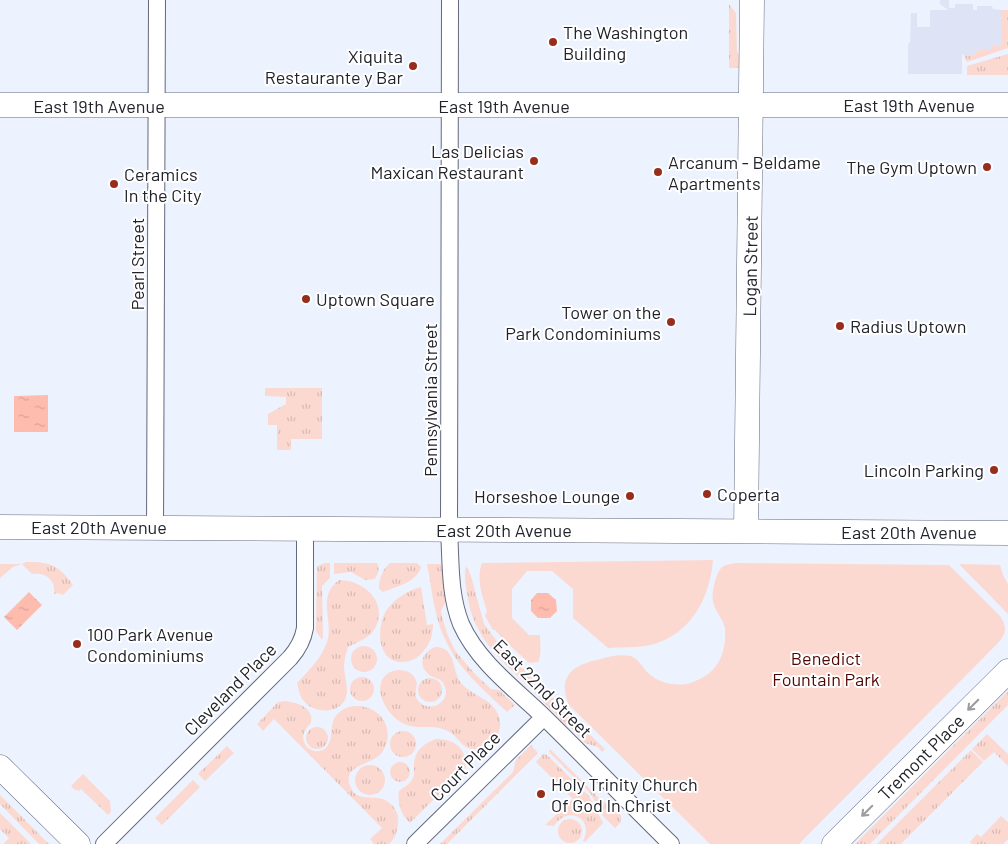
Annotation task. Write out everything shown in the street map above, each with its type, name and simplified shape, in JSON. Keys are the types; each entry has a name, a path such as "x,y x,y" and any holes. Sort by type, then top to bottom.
{"street":[{"name":"Pearl Street","path":"155,528 157,0"},
{"name":"Pennsylvania Street","path":"449,530 450,0"},
{"name":"Logan Street","path":"746,531 752,0"},
{"name":"East 19th Avenue","path":"0,105 1008,105"},
{"name":"East 20th Avenue","path":"0,527 1008,532"},
{"name":"Cleveland Place","path":"104,844 290,658 302,641 305,628 305,529"},
{"name":"East 22nd Street","path":"449,530 452,588 457,610 470,641 491,667 544,717 671,844"},
{"name":"Tremont Place","path":"834,844 1008,671"},
{"name":"Court Place","path":"415,844 544,717"},
{"path":"0,767 78,844"}],"shaded area":[{"path":"940,0 949,0 949,8 955,8 955,4 973,4 973,10 977,10 977,6 992,6 993,9 1001,10 1001,46 991,50 979,50 971,56 964,56 962,54 962,74 908,74 911,13 917,13 917,27 930,27 930,10 948,10 940,4"}],"green space":[{"path":"729,4 736,13 737,51 743,62 743,68 729,68"},
{"path":"1001,10 1008,10 1008,48 967,62 964,56 971,56 979,50 991,50 991,46 1001,46"},
{"path":"1008,54 1008,75 967,75 967,66"},
{"path":"265,388 322,388 322,439 291,439 291,450 277,450 277,425 268,425 268,414 286,404 286,397 265,396"},
{"path":"713,560 708,588 687,624 664,640 650,645 608,648 573,618 573,589 552,571 527,571 512,589 512,618 529,635 540,635 538,662 530,663 527,661 493,630 485,616 487,611 480,581 482,563"},
{"path":"34,562 54,566 64,573 73,585 63,595 54,594 52,581 49,578 42,574 32,574 22,564"},
{"path":"330,563 330,578 322,586 322,640 316,631 317,566"},
{"path":"334,563 377,563 378,571 375,579 365,580 351,572 334,574"},
{"path":"390,563 417,563 421,567 411,580 383,592 379,589 380,578"},
{"name":"Benedict Fountain Park","path":"735,563 949,565 1000,616 1005,627 1004,634 997,644 799,844 710,844 569,705 566,695 565,686 570,673 583,664 608,657 631,656 651,676 662,682 681,685 693,682 706,675 719,661 725,640 725,627 713,601 715,581 721,568"},
{"path":"0,564 22,564 13,567 0,578"},
{"path":"427,564 441,564 446,601 441,611 442,617 456,652 491,689 499,690 515,705 507,712 472,678 450,650 438,622"},
{"path":"959,564 1000,565 1008,584 1008,614"},
{"path":"466,566 471,576 484,624 499,644 537,683 531,689 490,647 475,623 470,609 466,586"},
{"path":"339,580 358,584 372,595 379,611 378,620 369,636 348,647 344,664 347,686 345,700 338,707 322,710 312,708 302,699 297,683 318,659 327,642 329,634 328,594"},
{"path":"421,587 427,625 433,624 430,641 423,652 414,659 405,662 394,661 388,657 381,643 380,635 383,618 386,611 397,599 411,590"},
{"path":"364,646 373,650 377,659 373,668 364,672 355,668 351,659 355,650"},
{"path":"435,647 447,651 453,660 461,683 491,704 498,714 500,727 498,733 495,739 485,747 471,749 445,730 404,724 392,715 383,702 380,687 382,680 387,674 395,670 407,671 414,676 417,683 416,698 422,704 431,707 436,706 443,700 446,692 444,684 428,674 422,662 427,652"},
{"path":"362,677 370,681 374,689 370,697 362,701 354,697 350,689 354,681"},
{"path":"430,678 438,682 442,690 438,698 430,702 422,698 418,690 422,682"},
{"path":"542,687 573,719 566,725 535,693"},
{"path":"1008,691 1008,705 870,844 855,844"},
{"path":"285,701 303,706 310,713 311,722 303,737 309,749 315,751 321,751 330,742 334,719 345,709 359,706 366,707 373,710 384,721 388,736 386,746 376,758 352,771 349,775 349,781 353,792 356,794 362,797 382,799 394,807 398,815 398,824 393,840 389,844 374,844 370,839 382,828 274,719 263,731 257,724 278,702"},
{"path":"577,722 605,749 602,752 598,747 585,743 571,728"},
{"path":"317,727 325,730 328,738 325,746 317,749 309,746 306,738 309,730"},
{"path":"403,731 412,735 416,744 412,753 403,757 394,753 390,744 394,735"},
{"path":"987,734 1008,754 1008,766 994,752 984,761 972,749"},
{"path":"436,739 443,739 458,746 464,755 466,767 410,823 400,809 399,791 412,779 414,760 418,752 424,745"},
{"path":"531,745 538,753 447,844 440,844 513,772 516,760"},
{"path":"227,746 234,753 205,781 198,774"},
{"path":"550,749 599,798 606,803 616,805 620,809 621,822 615,828 603,816 591,794 549,752"},
{"path":"971,750 983,762 901,844 877,844"},
{"path":"543,754 547,755 589,796 603,823 585,842 583,841 586,826 578,817 566,816 560,819 554,826 545,825 573,799 536,762"},
{"path":"396,762 404,762 410,768 410,776 404,782 396,782 390,776 390,768"},
{"path":"370,765 381,769 385,780 381,791 370,795 359,791 355,780 359,769"},
{"path":"83,774 110,801 111,812 108,815 81,789 79,791 71,786"},
{"path":"193,780 200,787 162,825 155,818"},
{"path":"0,795 49,844 39,844 0,804"},
{"path":"0,813 31,844 3,844 9,838 0,829"},
{"path":"1001,816 1008,822 1008,839 1003,844 972,844 970,842 977,834 981,837"},
{"path":"570,819 579,822 582,831 579,840 570,843 561,840 558,831 561,822"}],"water":[{"path":"48,395 48,432 14,432 14,396"},
{"path":"29,592 42,605 17,630 4,617"},
{"path":"537,593 548,593 556,600 557,611 550,618 538,618 531,611 531,600"}],"place":[{"name":"The Washington Building","path":"553,42"},
{"name":"Xiquita Restaurante y Bar","path":"413,66"},
{"name":"Las Delicias Maxican Restaurant","path":"534,161"},
{"name":"The Gym Uptown","path":"987,167"},
{"name":"Arcanum - Beldame Apartments","path":"658,172"},
{"name":"Ceramics In the City","path":"114,184"},
{"name":"Uptown Square","path":"306,299"},
{"name":"Tower on the Park Condominiums","path":"671,322"},
{"name":"Radius Uptown","path":"840,326"},
{"name":"Lincoln Parking","path":"994,470"},
{"name":"Coperta","path":"707,494"},
{"name":"Horseshoe Lounge","path":"630,496"},
{"name":"100 Park Avenue Condominiums","path":"77,644"},
{"name":"Holy Trinity Church Of God In Christ","path":"541,794"}]}
